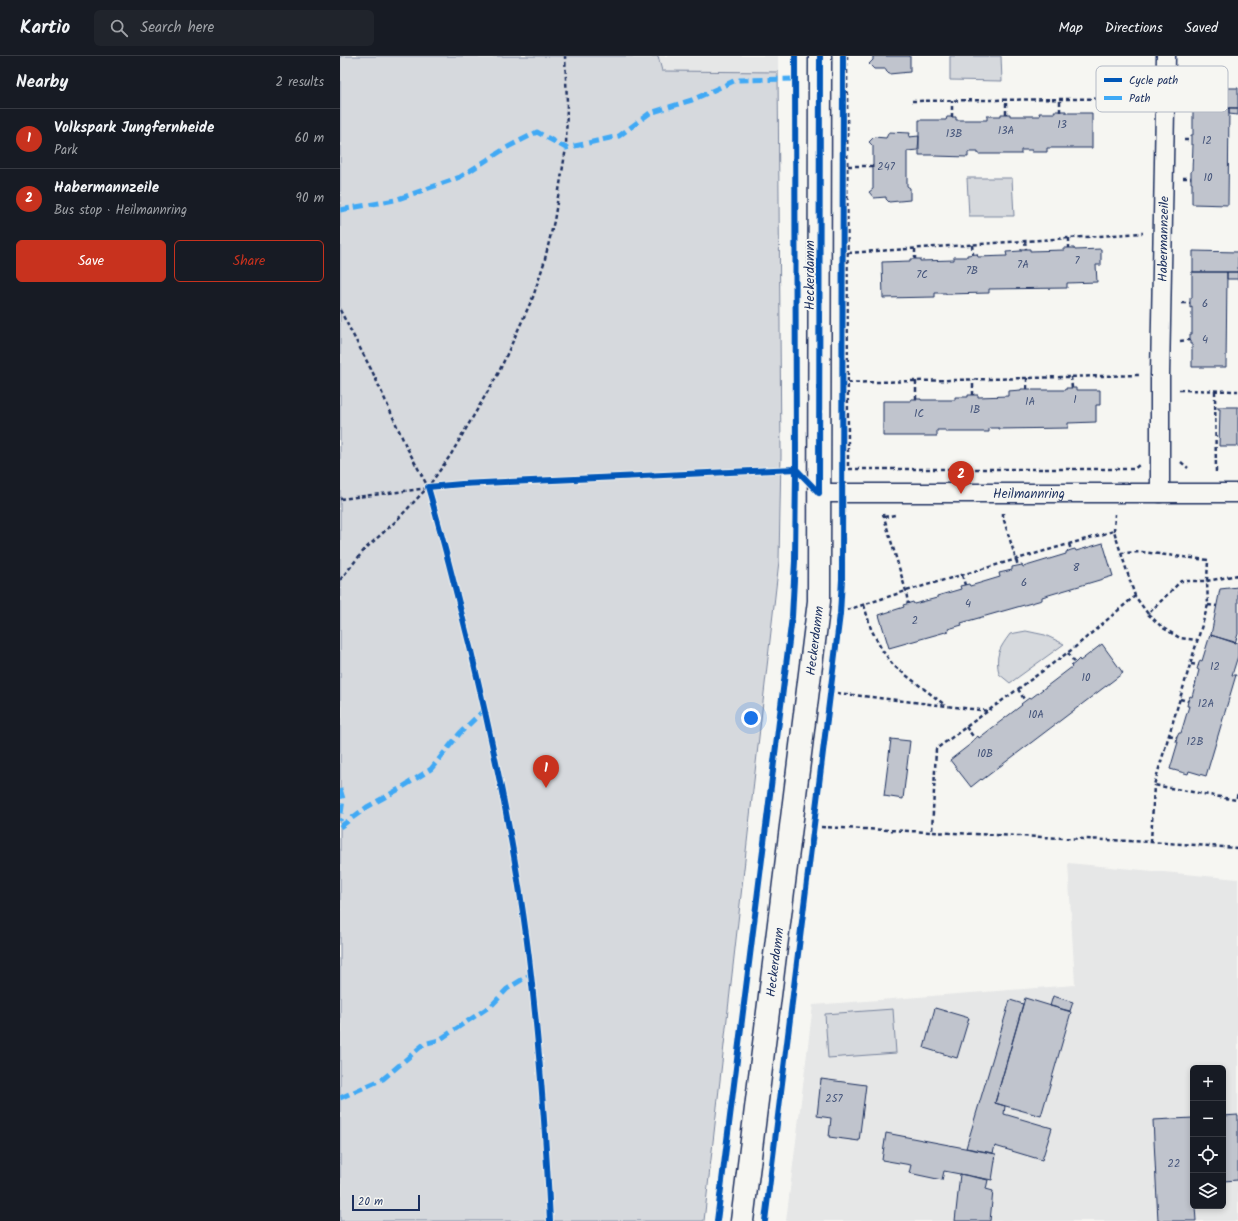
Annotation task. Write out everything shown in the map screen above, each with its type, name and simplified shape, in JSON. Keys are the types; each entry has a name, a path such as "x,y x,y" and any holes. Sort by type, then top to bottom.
{"street":[{"name":"Heckerdamm","path":"742,1221 819,601 820,56"},
{"name":"Habermannzeile","path":"1166,56 1166,66"},
{"name":"Habermannzeile","path":"1160,493 1164,112"},
{"name":"Heilmannring","path":"819,493 1238,493"}],"path":[{"path":"340,580 365,550 428,488 450,456 498,374 533,297 544,263 554,221 566,148 567,102 565,56"},
{"path":"842,494 843,56"},
{"path":"847,56 848,253 843,383 848,469 1134,469"},
{"path":"1060,99 1060,112"},
{"path":"912,100 1096,99"},
{"path":"952,100 952,117"},
{"path":"1006,100 1006,114"},
{"path":"848,166 873,166"},
{"path":"848,253 1163,232"},
{"path":"1069,238 1069,248"},
{"path":"1025,241 1026,249"},
{"path":"972,245 973,254"},
{"path":"915,249 915,259"},
{"path":"340,310 373,374 406,446 428,488 439,523 485,709 516,870 531,974 545,1128 550,1221"},
{"path":"843,383 1071,377 1160,382 1215,391 1238,391"},
{"path":"1071,377 1072,388"},
{"path":"1026,389 1027,378"},
{"path":"973,380 973,395"},
{"path":"916,381 916,399"},
{"path":"1215,391 1216,493"},
{"path":"796,461 796,477"},
{"path":"340,499 470,483 796,469"},
{"path":"1004,493 1003,517 1018,566"},
{"path":"878,494 906,591 908,604"},
{"path":"847,610 906,591 1114,531 1135,596 1148,614 1163,628 1180,638 1197,640"},
{"path":"1069,544 1071,550"},
{"path":"1121,553 1142,552 1208,560 1208,605 1154,785 1151,842"},
{"path":"1148,614 1181,581 1208,581 1238,574"},
{"path":"962,575 965,585"},
{"path":"932,832 936,749 1068,653 1135,596"},
{"path":"864,605 871,629 882,650 894,666 946,706"},
{"path":"1208,605 1217,606"},
{"path":"840,614 841,607"},
{"path":"1068,653 1075,663"},
{"path":"1191,664 1199,666"},
{"path":"830,696 831,689"},
{"path":"1018,690 1025,701"},
{"path":"838,693 989,711"},
{"path":"1180,699 1188,701"},
{"path":"966,727 975,739"},
{"path":"1169,735 1177,737"},
{"path":"1154,785 1236,800 1238,794"},
{"path":"821,827 1151,842 1238,848"}],"shaded area":[{"path":"340,56 658,56 662,71 778,72 781,456 779,561 704,1221 340,1221"},
{"path":"658,56 778,56 778,72 662,71"},
{"path":"950,56 1001,56 1002,81 950,80"},
{"path":"967,178 1012,178 1014,216 969,216"},
{"path":"1026,631 1045,635 1064,644 1010,683 999,674 997,662 999,652 1010,634"},
{"path":"1068,863 1238,879 1238,1221 786,1221 813,1005 1075,985"},
{"path":"893,1009 896,1053 828,1058 825,1014"}],"building":[{"path":"873,56 910,56 910,72 889,74 886,69 874,69 869,64 873,60"},
{"path":"1228,88 1238,88 1238,108 1228,108"},
{"path":"1229,108 1228,205 1192,204 1191,171 1193,145 1191,145 1191,135 1193,135 1193,112 1228,112"},
{"path":"1229,108 1238,108 1238,115 1229,114"},
{"path":"1054,111 1066,111 1066,113 1092,113 1092,148 1047,148 1047,152 1021,150 1021,154 978,154 978,152 968,152 968,157 919,155 919,120 946,120 947,117 956,117 956,120 987,120 987,116 1001,116 1001,114 1010,114 1010,116 1040,116 1039,113 1055,113"},
{"path":"889,132 910,133 909,137 919,136 918,150 907,151 907,186 910,188 910,200 889,202 886,197 874,198 869,192 873,189 873,146 869,142 874,137 886,138"},
{"path":"1064,248 1074,248 1075,250 1101,249 1101,265 1096,265 1097,282 1067,283 1067,288 989,289 989,293 935,293 935,297 883,298 882,262 910,261 910,259 920,259 920,261 954,260 954,257 967,257 967,255 977,254 978,257 1007,256 1006,252 1021,251 1021,249 1030,249 1030,251 1064,250"},
{"path":"1193,251 1238,252 1238,272 1193,272"},
{"path":"1192,272 1227,272 1226,367 1192,367 1192,344 1190,344 1190,334 1192,334 1192,307 1190,308 1190,298 1192,298"},
{"path":"1227,272 1238,272 1238,279 1227,279"},
{"path":"1066,388 1076,388 1076,390 1100,390 1100,405 1096,405 1096,422 1068,423 1068,428 989,428 989,432 946,432 946,430 937,430 937,436 883,436 883,401 911,401 911,399 955,400 955,397 968,397 968,395 978,395 978,397 1008,396 1008,391 1021,389 1066,390"},
{"path":"1218,407 1238,407 1238,446 1219,446 1220,409 1218,409"},
{"path":"1103,543 1113,576 1042,597 1042,600 961,623 962,625 948,629 949,631 889,648 879,615 904,607 903,605 913,602 914,604 937,598 937,596 961,589 960,586 969,584 970,586 1000,577 999,573 1012,570 1012,567 1022,565 1023,567 1066,554 1066,552 1071,550 1075,549 1076,551"},
{"path":"1238,587 1238,634 1235,643 1211,635 1220,589"},
{"path":"1210,635 1238,643 1238,656 1232,675 1236,675 1206,776 1189,771 1188,774 1170,769 1178,742 1176,742 1177,737 1179,733 1181,733 1189,706 1187,706 1188,701 1190,696 1192,697 1199,670 1197,669 1200,660 1202,661"},
{"path":"1102,644 1123,673 971,787 950,760 972,743 971,742 978,736 979,738 1022,705 1021,704 1029,698 1030,699 1072,667 1071,666 1079,659 1080,661"},
{"path":"891,739 910,741 903,799 884,796"},
{"path":"1053,996 1073,1002 1070,1011 1050,1006"},
{"path":"1025,998 1071,1012 1041,1116 995,1103"},
{"path":"1010,1000 1023,1004 995,1103 1005,1106 1004,1114 1052,1128 1042,1160 995,1146 993,1153 966,1148"},
{"path":"935,1008 969,1018 957,1058 924,1048"},
{"path":"821,1079 866,1085 859,1141 829,1137 831,1118 817,1116"},
{"path":"1238,1115 1238,1180 1226,1181 1226,1116"},
{"path":"1190,1118 1190,1209 1195,1209 1196,1221 1158,1221 1153,1120"},
{"path":"886,1133 996,1154 992,1180 944,1171 942,1180 909,1173 911,1165 882,1160"},
{"path":"960,1174 988,1180 986,1189 993,1191 990,1221 955,1221"}],"marked path":[{"path":"340,210 395,200 460,177 506,148 537,132 566,148 619,136 650,113 692,100 736,80 797,79"},
{"path":"340,827 367,807 431,769 460,733 485,709"},
{"path":"340,789 343,799 340,821"},
{"path":"340,1098 383,1079 424,1044 439,1040 492,1005 507,989 531,974"}],"cycle path":[{"path":"717,1221 792,617 795,561 796,469 795,56"},
{"path":"819,493 820,56"},
{"path":"765,1221 840,614 842,579 843,56"},
{"path":"550,1221 547,1159 534,1005 520,893 498,771 471,651 428,487 462,484 796,469 819,493"}],"place":[{"name":"Habermannzeile","path":"961,494"},
{"name":"Volkspark Jungfernheide","path":"546,788"}]}
